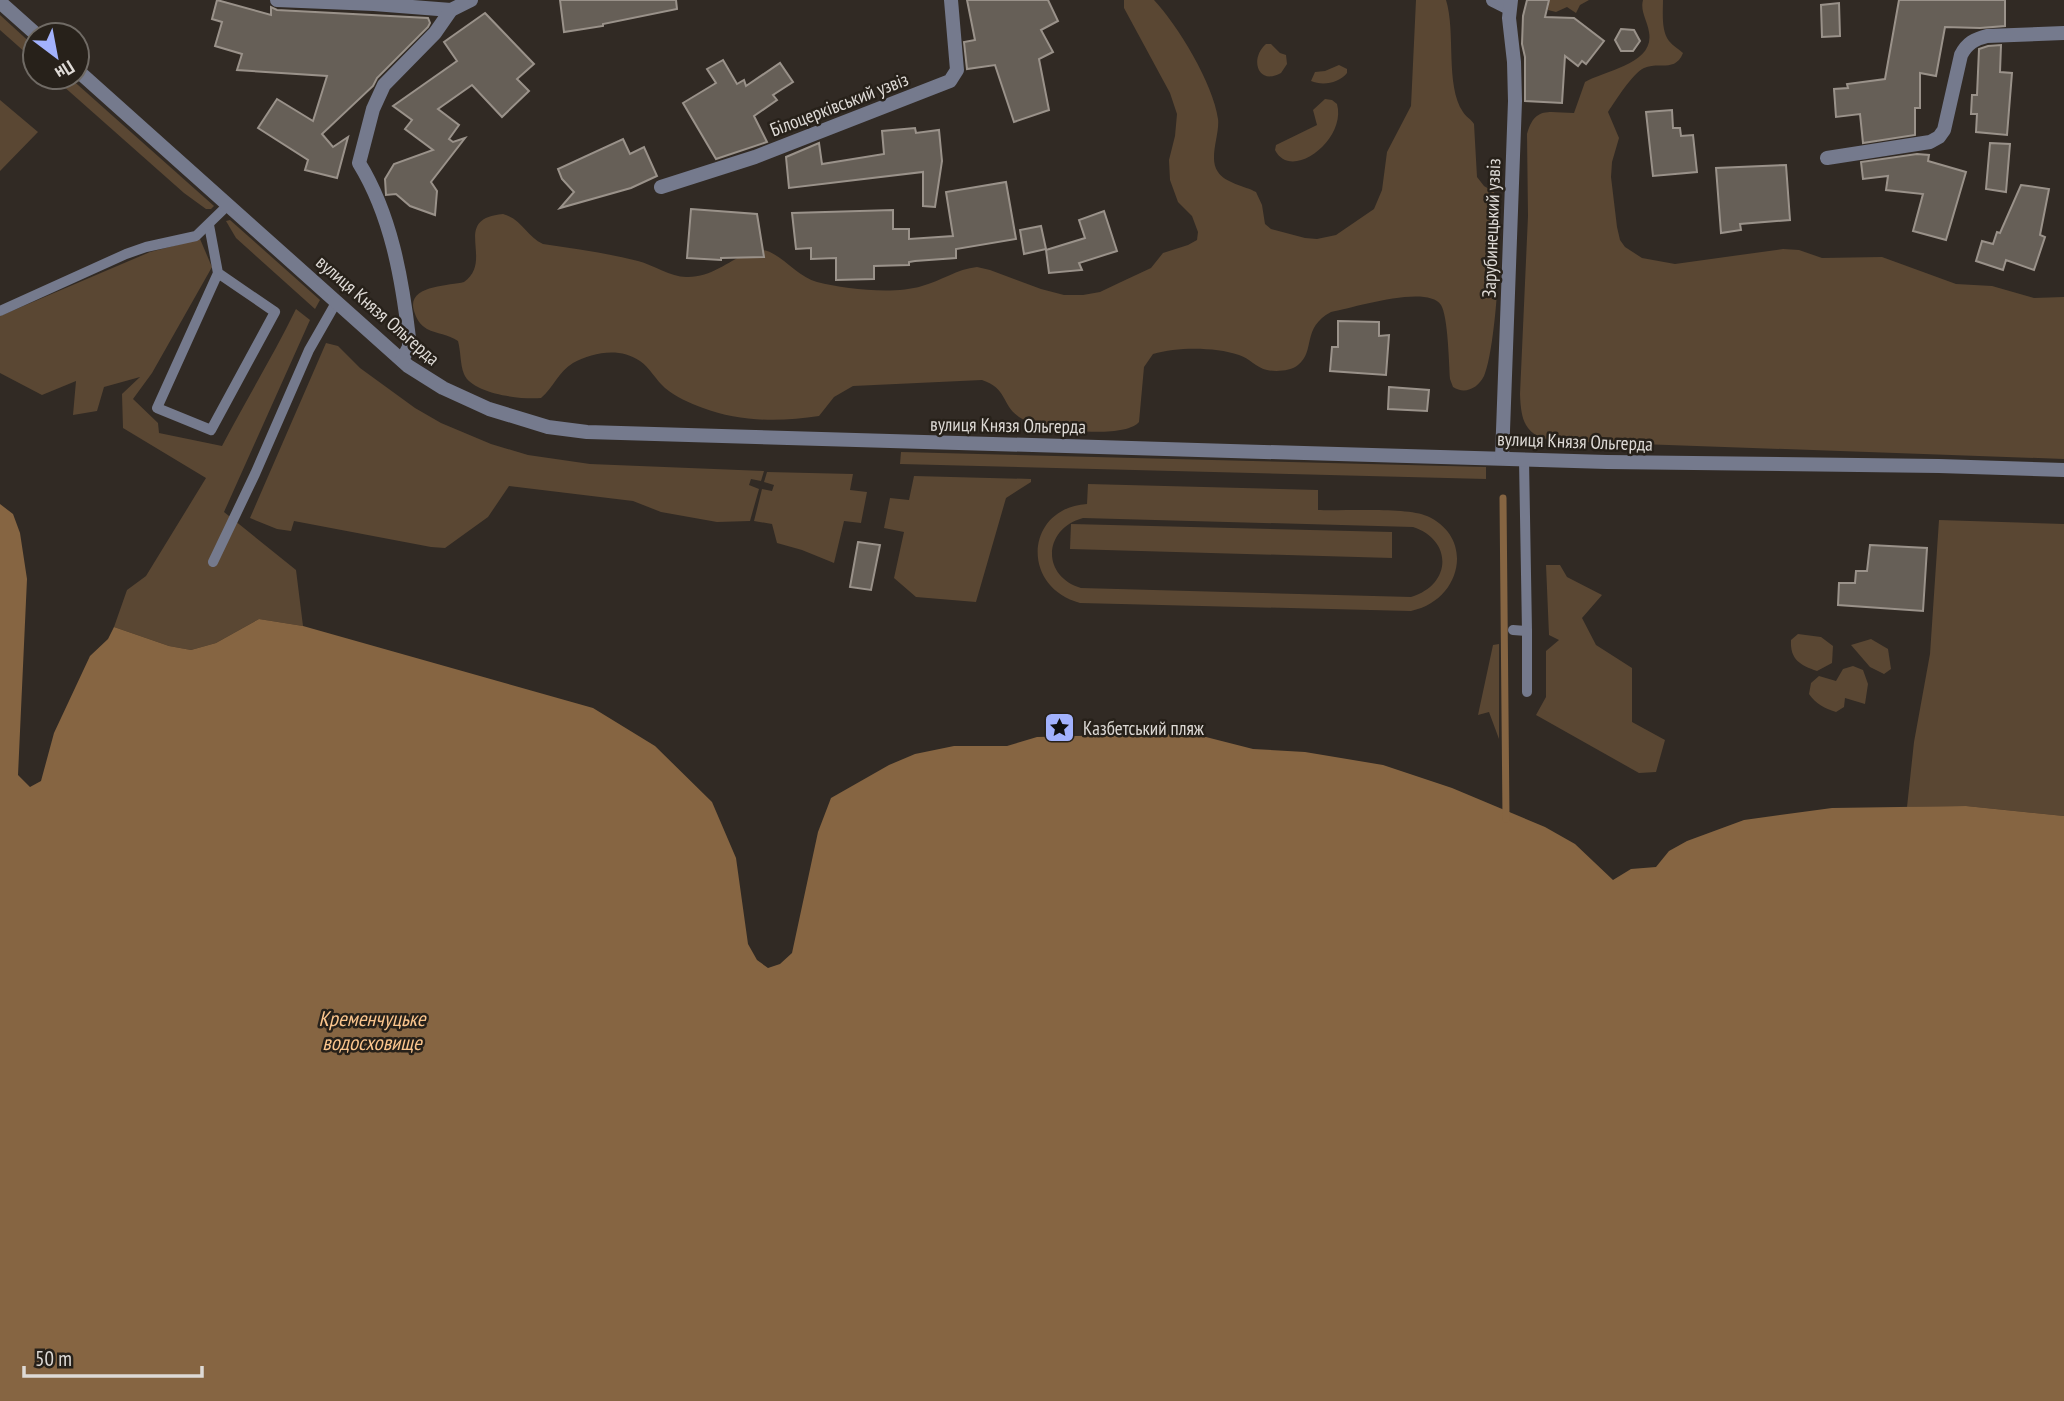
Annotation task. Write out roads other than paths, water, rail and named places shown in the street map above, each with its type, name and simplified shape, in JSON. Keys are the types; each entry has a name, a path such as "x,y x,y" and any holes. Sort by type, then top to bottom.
{"street":[{"path":"277,0 451,10"},
{"path":"402,360 409,346 409,338 395,251 379,202 359,163 380,90 435,33 451,10 471,0"},
{"name":"Білоцерківський узвіз","path":"661,187 755,157 950,81 957,70 951,0"},
{"path":"1493,0 1510,4"},
{"path":"0,2 21,21"},
{"name":"Зарубинецький узвіз","path":"1502,458 1515,101 1510,4"},
{"path":"1826,158 1930,142 1939,137 1944,130 1961,55 1976,39 1987,36 2064,33"},
{"name":"вулиця Князя Ольгерда","path":"91,82 402,360 443,388 481,405 541,425 587,432 1524,459 2064,470"}],"lane":[{"path":"0,311 126,254 196,236 229,204"},
{"path":"209,225 219,273 157,408 211,430 275,312 219,273"},
{"path":"213,562 309,350 337,301"},
{"path":"1524,459 1527,692"},
{"path":"1513,630 1527,631"}],"water":[{"name":"Кременчуцьке водосховище","path":"0,504 13,514 20,533 27,579 18,775 30,787 41,781 54,733 90,656 108,639 114,627 169,646 191,650 216,643 259,619 303,626 593,708 655,746 712,802 736,858 748,944 757,960 768,968 780,964 792,953 818,832 831,798 889,765 915,754 954,746 1007,746 1037,737 1155,734 1202,736 1253,749 1305,752 1383,765 1452,788 1545,827 1575,844 1613,880 1631,869 1656,867 1669,851 1687,841 1744,820 1832,808 1966,806 2064,816 2064,1401 0,1401"}],"waterway":[{"path":"1503,498 1506,819"}],"place":[{"name":"Казбетський пляж","path":"1060,728"}]}
